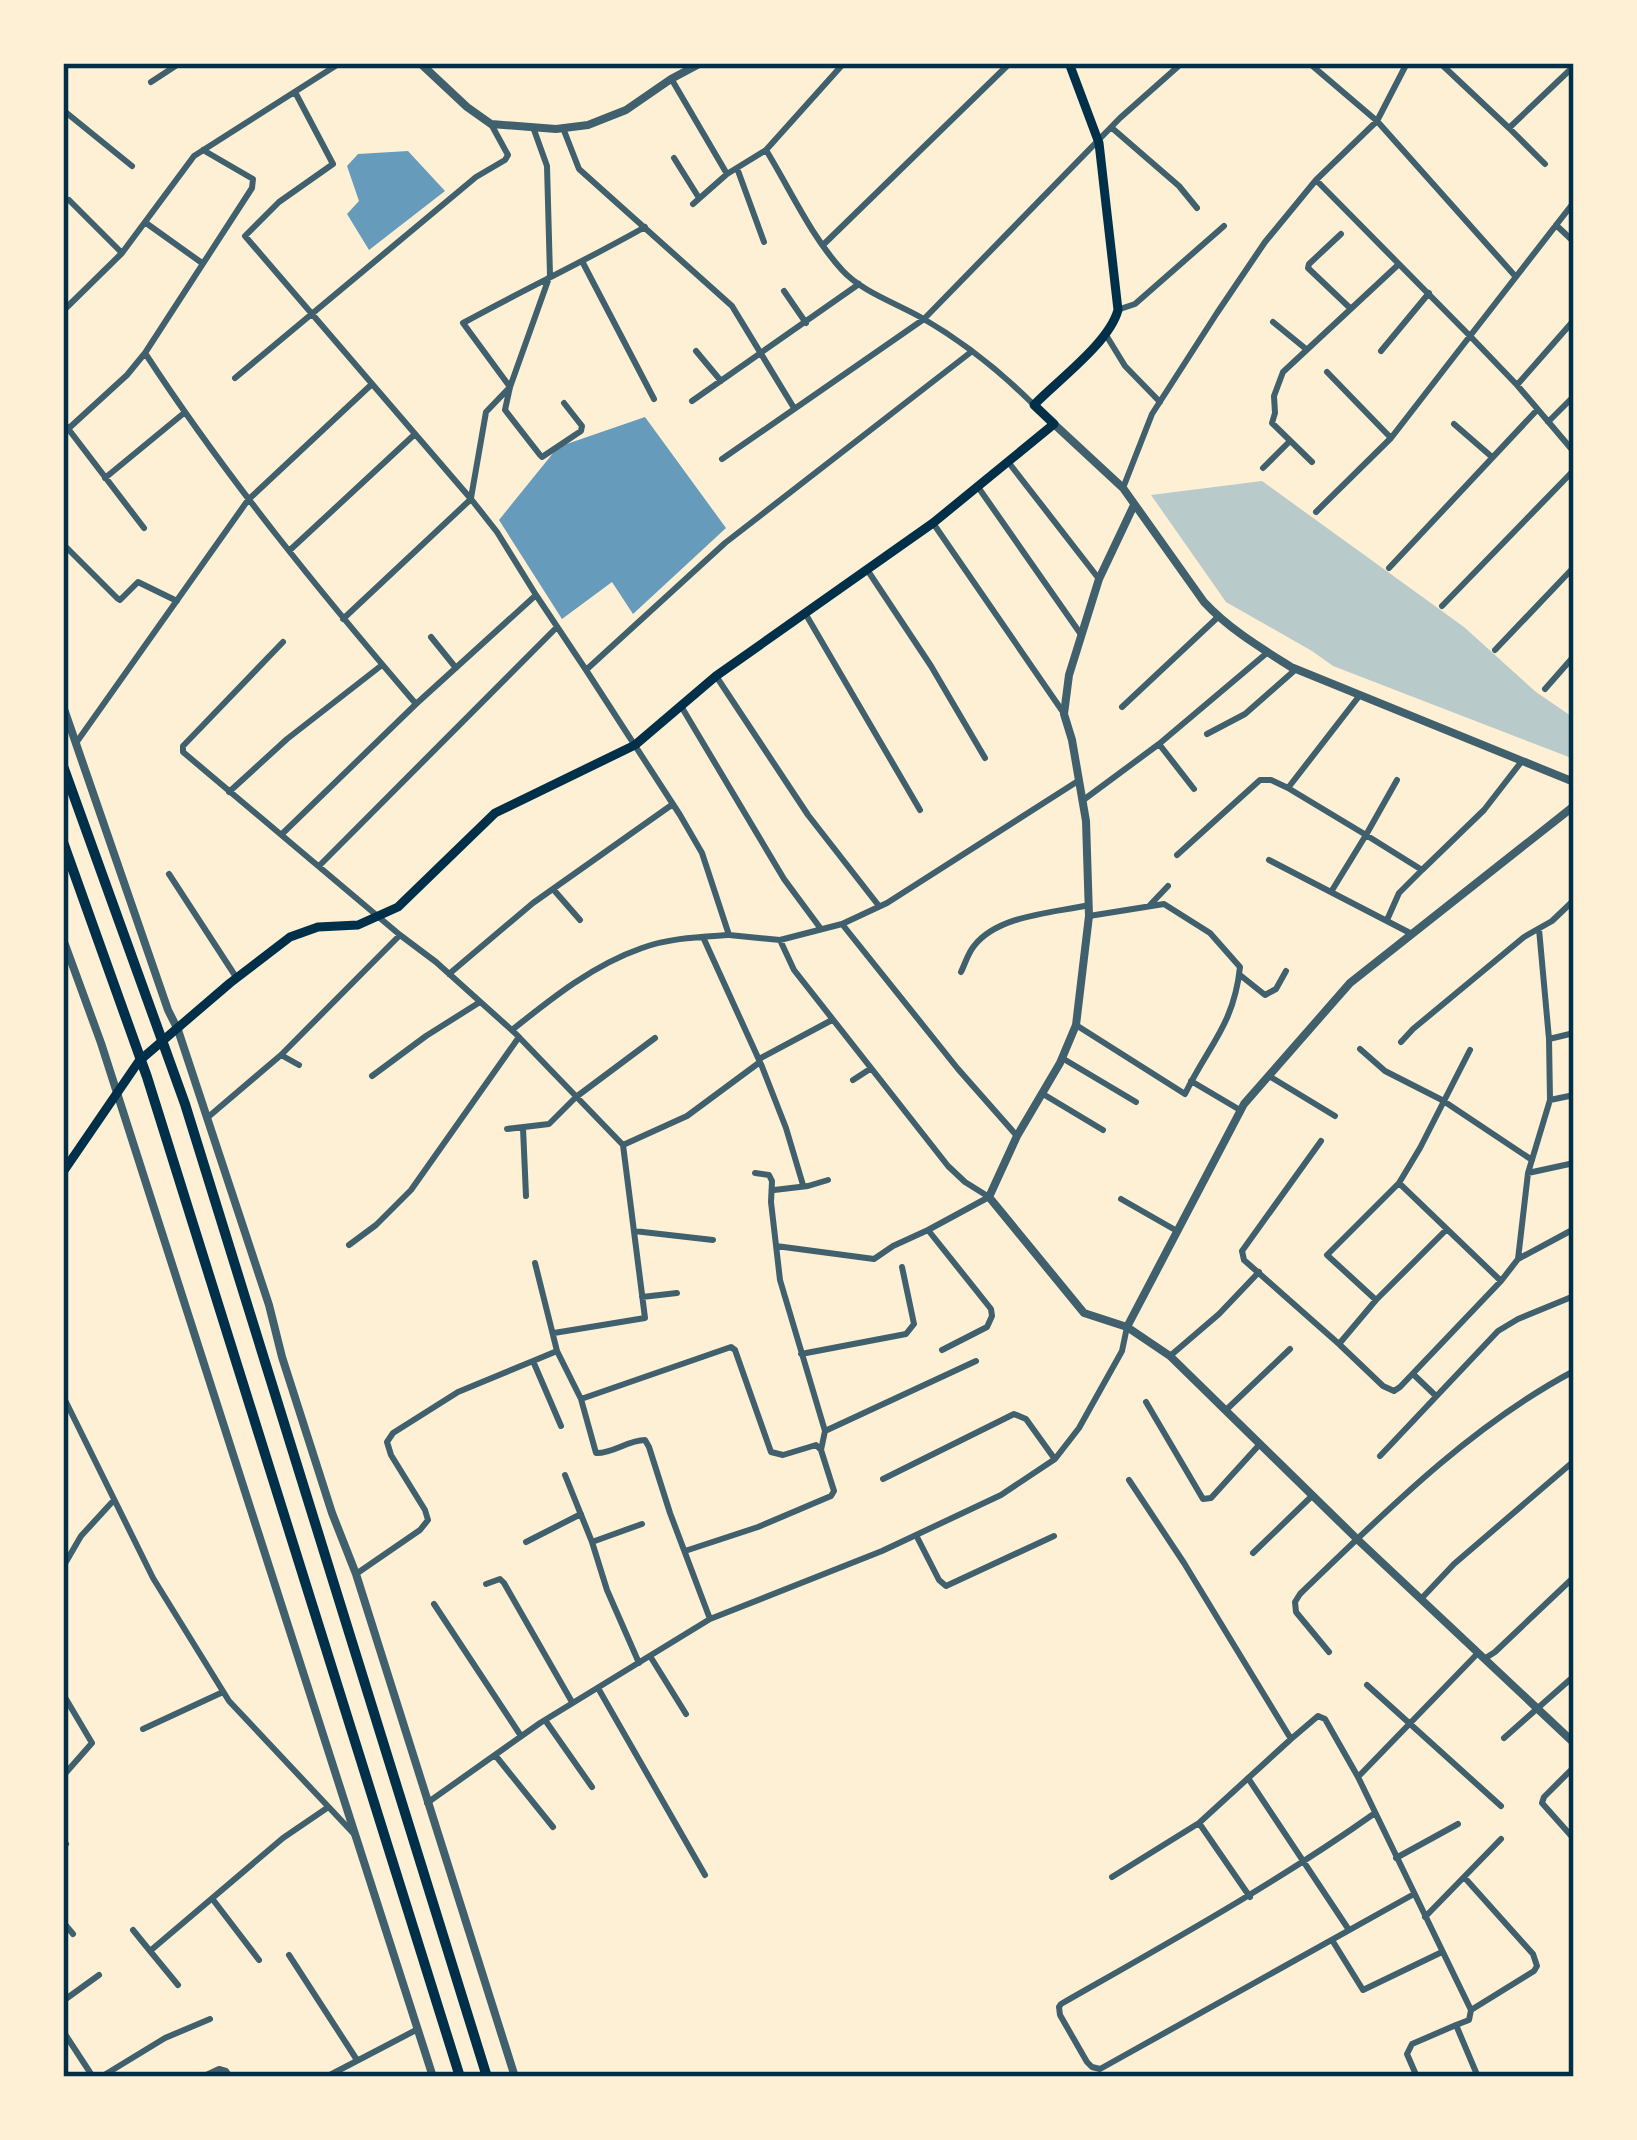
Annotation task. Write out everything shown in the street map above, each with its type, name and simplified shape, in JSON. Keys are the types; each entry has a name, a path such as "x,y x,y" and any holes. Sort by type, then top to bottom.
{"highway":[{"path":"63,766 185,1104 487,2077"},
{"path":"63,842 147,1077 460,2077"}],"main road":[{"path":"63,1172 139,1061 290,937 318,927 358,925 398,907 495,814 635,745 716,676 933,523 1054,424 1034,405 1105,334 1118,310 1099,142 1069,63"}],"street":[{"path":"151,82 180,63"},
{"path":"63,311 122,253 182,169 203,150 340,63"},
{"path":"235,378 476,177 506,160 508,155 491,124 420,63"},
{"path":"491,124 588,125 626,110 701,63"},
{"path":"674,158 696,201 766,150 844,63"},
{"path":"823,245 1010,63"},
{"path":"722,459 924,319 1182,63"},
{"path":"1309,63 1377,121 1516,277"},
{"path":"1440,63 1545,164"},
{"path":"1124,488 1152,414 1265,242 1316,180 1377,121 1404,64"},
{"path":"1509,128 1574,66"},
{"path":"671,79 727,174"},
{"path":"296,92 333,164 279,202 245,236 497,532 673,804 701,853 729,935"},
{"path":"63,110 132,166"},
{"path":"532,127 548,166 550,275 505,410 542,457 580,431 582,426 564,403"},
{"path":"563,128 579,169 732,305 794,408"},
{"path":"1112,128 1157,165 1197,208"},
{"path":"144,528 65,425 128,375 252,188 253,179 203,150"},
{"path":"766,150 843,271 924,319 1034,405"},
{"path":"737,168 764,242"},
{"path":"1316,180 1517,385 1574,452"},
{"path":"68,200 122,253"},
{"path":"1316,512 1391,438 1574,202"},
{"path":"146,223 203,264"},
{"path":"1556,225 1574,242"},
{"path":"510,387 463,323 645,226"},
{"path":"1118,310 1135,304 1224,226"},
{"path":"1341,234 1308,268 1350,308"},
{"path":"583,263 655,399"},
{"path":"1312,461 1272,424 1274,396 1283,371 1399,264"},
{"path":"692,401 859,284"},
{"path":"784,291 806,322"},
{"path":"1381,351 1429,293"},
{"path":"1517,385 1574,320"},
{"path":"1273,322 1306,349"},
{"path":"1105,334 1125,366 1160,403"},
{"path":"696,351 721,381"},
{"path":"145,352 248,500 416,704"},
{"path":"586,670 724,543 971,352"},
{"path":"1327,373 1391,438"},
{"path":"76,742 248,500 372,383"},
{"path":"343,619 471,499 486,412 510,387"},
{"path":"1548,422 1574,396"},
{"path":"1388,568 1537,410"},
{"path":"106,478 184,413"},
{"path":"1054,424 1124,488 1218,617 1268,652 1296,669 1574,782"},
{"path":"1454,424 1492,457"},
{"path":"290,551 415,434"},
{"path":"1263,468 1290,441"},
{"path":"1007,461 1099,579"},
{"path":"1442,606 1574,470"},
{"path":"977,485 1082,636"},
{"path":"1064,714 1069,675 1099,579 1134,505"},
{"path":"776,1246 874,1259 989,1197 1076,1025 1089,910 1086,821 1072,740 1064,714 933,523"},
{"path":"63,544 120,600 138,582 177,601"},
{"path":"1495,650 1574,567"},
{"path":"866,568 985,758"},
{"path":"282,834 536,595"},
{"path":"806,613 920,810"},
{"path":"1122,707 1218,617"},
{"path":"319,866 557,628"},
{"path":"431,637 456,668"},
{"path":"283,642 183,746 183,752 512,1030 623,1144 645,1318 554,1333"},
{"path":"1082,801 1159,744 1268,652"},
{"path":"1545,689 1574,656"},
{"path":"229,792 287,739 382,665"},
{"path":"1207,734 1245,714 1296,669"},
{"path":"716,676 808,815 879,907"},
{"path":"1288,788 1360,695"},
{"path":"63,706 269,1305 281,1357 356,1574 515,2077"},
{"path":"681,706 784,879 820,929"},
{"path":"1159,744 1194,789"},
{"path":"1386,921 1399,893 1484,810 1522,761"},
{"path":"1331,892 1397,779"},
{"path":"1177,855 1260,780 1271,780 1422,870"},
{"path":"512,1030 554,996 644,946 729,935 780,940 879,907 1078,781"},
{"path":"449,974 553,889 673,804"},
{"path":"427,1803 572,1702 710,1619 1001,1496 1055,1459 1079,1428 1122,1352 1127,1327 1240,1111 1350,983 1574,806"},
{"path":"1269,860 1412,934"},
{"path":"170,874 238,980"},
{"path":"1149,906 1168,886"},
{"path":"553,889 580,920"},
{"path":"1401,1042 1574,900"},
{"path":"961,972 974,946 992,930 1011,922 1164,904 1210,933 1240,968 1238,996 1185,1094 1076,1025"},
{"path":"842,923 1017,1136"},
{"path":"1518,1258 1528,1173 1550,1100 1539,929"},
{"path":"207,1118 281,1055 400,935"},
{"path":"703,937 760,1060 803,1185"},
{"path":"63,939 101,1043 433,2077"},
{"path":"780,940 794,970 948,1166 989,1197 1084,1313 1127,1327 1170,1356 1574,1743"},
{"path":"1240,976 1265,995 1276,989 1286,971"},
{"path":"372,1076 480,1002"},
{"path":"623,1144 687,1116 760,1060 832,1020"},
{"path":"1549,1039 1574,1033"},
{"path":"349,1245 411,1190 519,1037"},
{"path":"507,1130 549,1124 576,1097 655,1038"},
{"path":"1360,1049 1384,1071 1442,1100 1532,1160"},
{"path":"1376,1300 1328,1255 1399,1183 1470,1050"},
{"path":"281,1055 299,1065"},
{"path":"1062,1058 1136,1102"},
{"path":"853,1080 871,1069"},
{"path":"1269,1076 1335,1116"},
{"path":"1191,1082 1240,1111"},
{"path":"1043,1094 1103,1130"},
{"path":"1550,1100 1574,1095"},
{"path":"524,1128 526,1196"},
{"path":"1321,1142 1242,1252 1244,1260 1390,1390 1413,1373 1518,1258 1574,1229"},
{"path":"1528,1173 1574,1163"},
{"path":"754,1173 769,1175 772,1181 780,1280 825,1431 821,1450"},
{"path":"772,1190 828,1180"},
{"path":"1399,1183 1501,1281"},
{"path":"1120,1199 1177,1232"},
{"path":"1340,1344 1376,1300 1447,1229"},
{"path":"928,1231 992,1316 987,1327 942,1350"},
{"path":"634,1232 713,1240"},
{"path":"535,1263 557,1351 580,1399 598,1455 638,1440 650,1447 710,1619"},
{"path":"801,1354 906,1334 914,1324 902,1267"},
{"path":"1170,1356 1220,1314 1258,1272"},
{"path":"642,1297 676,1294"},
{"path":"1380,1456 1498,1331 1574,1296"},
{"path":"580,1399 731,1347 771,1452 783,1455 816,1445 821,1450 835,1491 831,1496 685,1551"},
{"path":"1226,1410 1290,1348"},
{"path":"356,1574 428,1520 391,1455 387,1442 393,1433 458,1392 557,1351"},
{"path":"533,1361 561,1426"},
{"path":"825,1431 976,1361"},
{"path":"1329,1652 1294,1602 1357,1539 1498,1417 1574,1371"},
{"path":"1413,1373 1436,1396"},
{"path":"63,1396 152,1578 223,1692 355,1834"},
{"path":"1146,1402 1203,1499 1211,1498 1260,1444"},
{"path":"884,1479 1014,1414 1026,1419 1055,1459"},
{"path":"1420,1599 1574,1462"},
{"path":"565,1475 639,1663"},
{"path":"1130,1480 1291,1738"},
{"path":"1253,1553 1312,1495"},
{"path":"63,1568 81,1535 115,1500"},
{"path":"526,1542 581,1514"},
{"path":"592,1542 642,1524"},
{"path":"916,1535 946,1586 1054,1536"},
{"path":"1358,1777 1481,1656 1495,1652 1574,1577"},
{"path":"486,1584 500,1579 504,1583 572,1702"},
{"path":"434,1604 520,1736"},
{"path":"650,1656 686,1714"},
{"path":"1504,1738 1574,1676"},
{"path":"1367,1685 1501,1806"},
{"path":"598,1688 705,1875"},
{"path":"143,1729 223,1692"},
{"path":"63,1694 92,1742 63,1776"},
{"path":"1112,1877 1199,1823 1311,1720 1325,1719 1471,2010 1469,2020 1412,2044 1407,2054 1417,2077"},
{"path":"545,1720 592,1787"},
{"path":"494,1755 553,1827"},
{"path":"1574,1767 1542,1803 1574,1839"},
{"path":"1247,1777 1349,1930"},
{"path":"150,1951 283,1838 329,1807"},
{"path":"1375,1814 1250,1897 1061,2004 1060,2014 1087,2062 1100,2069 1414,1894"},
{"path":"1199,1823 1250,1897"},
{"path":"1396,1858 1458,1824"},
{"path":"1425,1917 1501,1839"},
{"path":"1464,1877 1533,1954 1538,1966 1471,2010"},
{"path":"213,1900 259,1960"},
{"path":"63,1922 73,1934"},
{"path":"133,1930 178,1985"},
{"path":"1332,1939 1363,1990 1442,1952"},
{"path":"290,1955 356,2060"},
{"path":"63,2001 99,1976"},
{"path":"63,2031 97,2077 165,2038 210,2019"},
{"path":"1456,2025 1478,2077"},
{"path":"326,2077 418,2029"},
{"path":"202,2077 219,2069 230,2077"}],"shaded area":[{"path":"1262,481 1464,627 1536,692 1574,718 1574,759 1333,666 1226,602 1151,495"}],"water":[{"path":"408,151 445,191 369,250 347,214 359,201 347,166 358,154"},
{"path":"645,417 726,528 633,614 612,582 562,619 499,520 558,447"}]}
